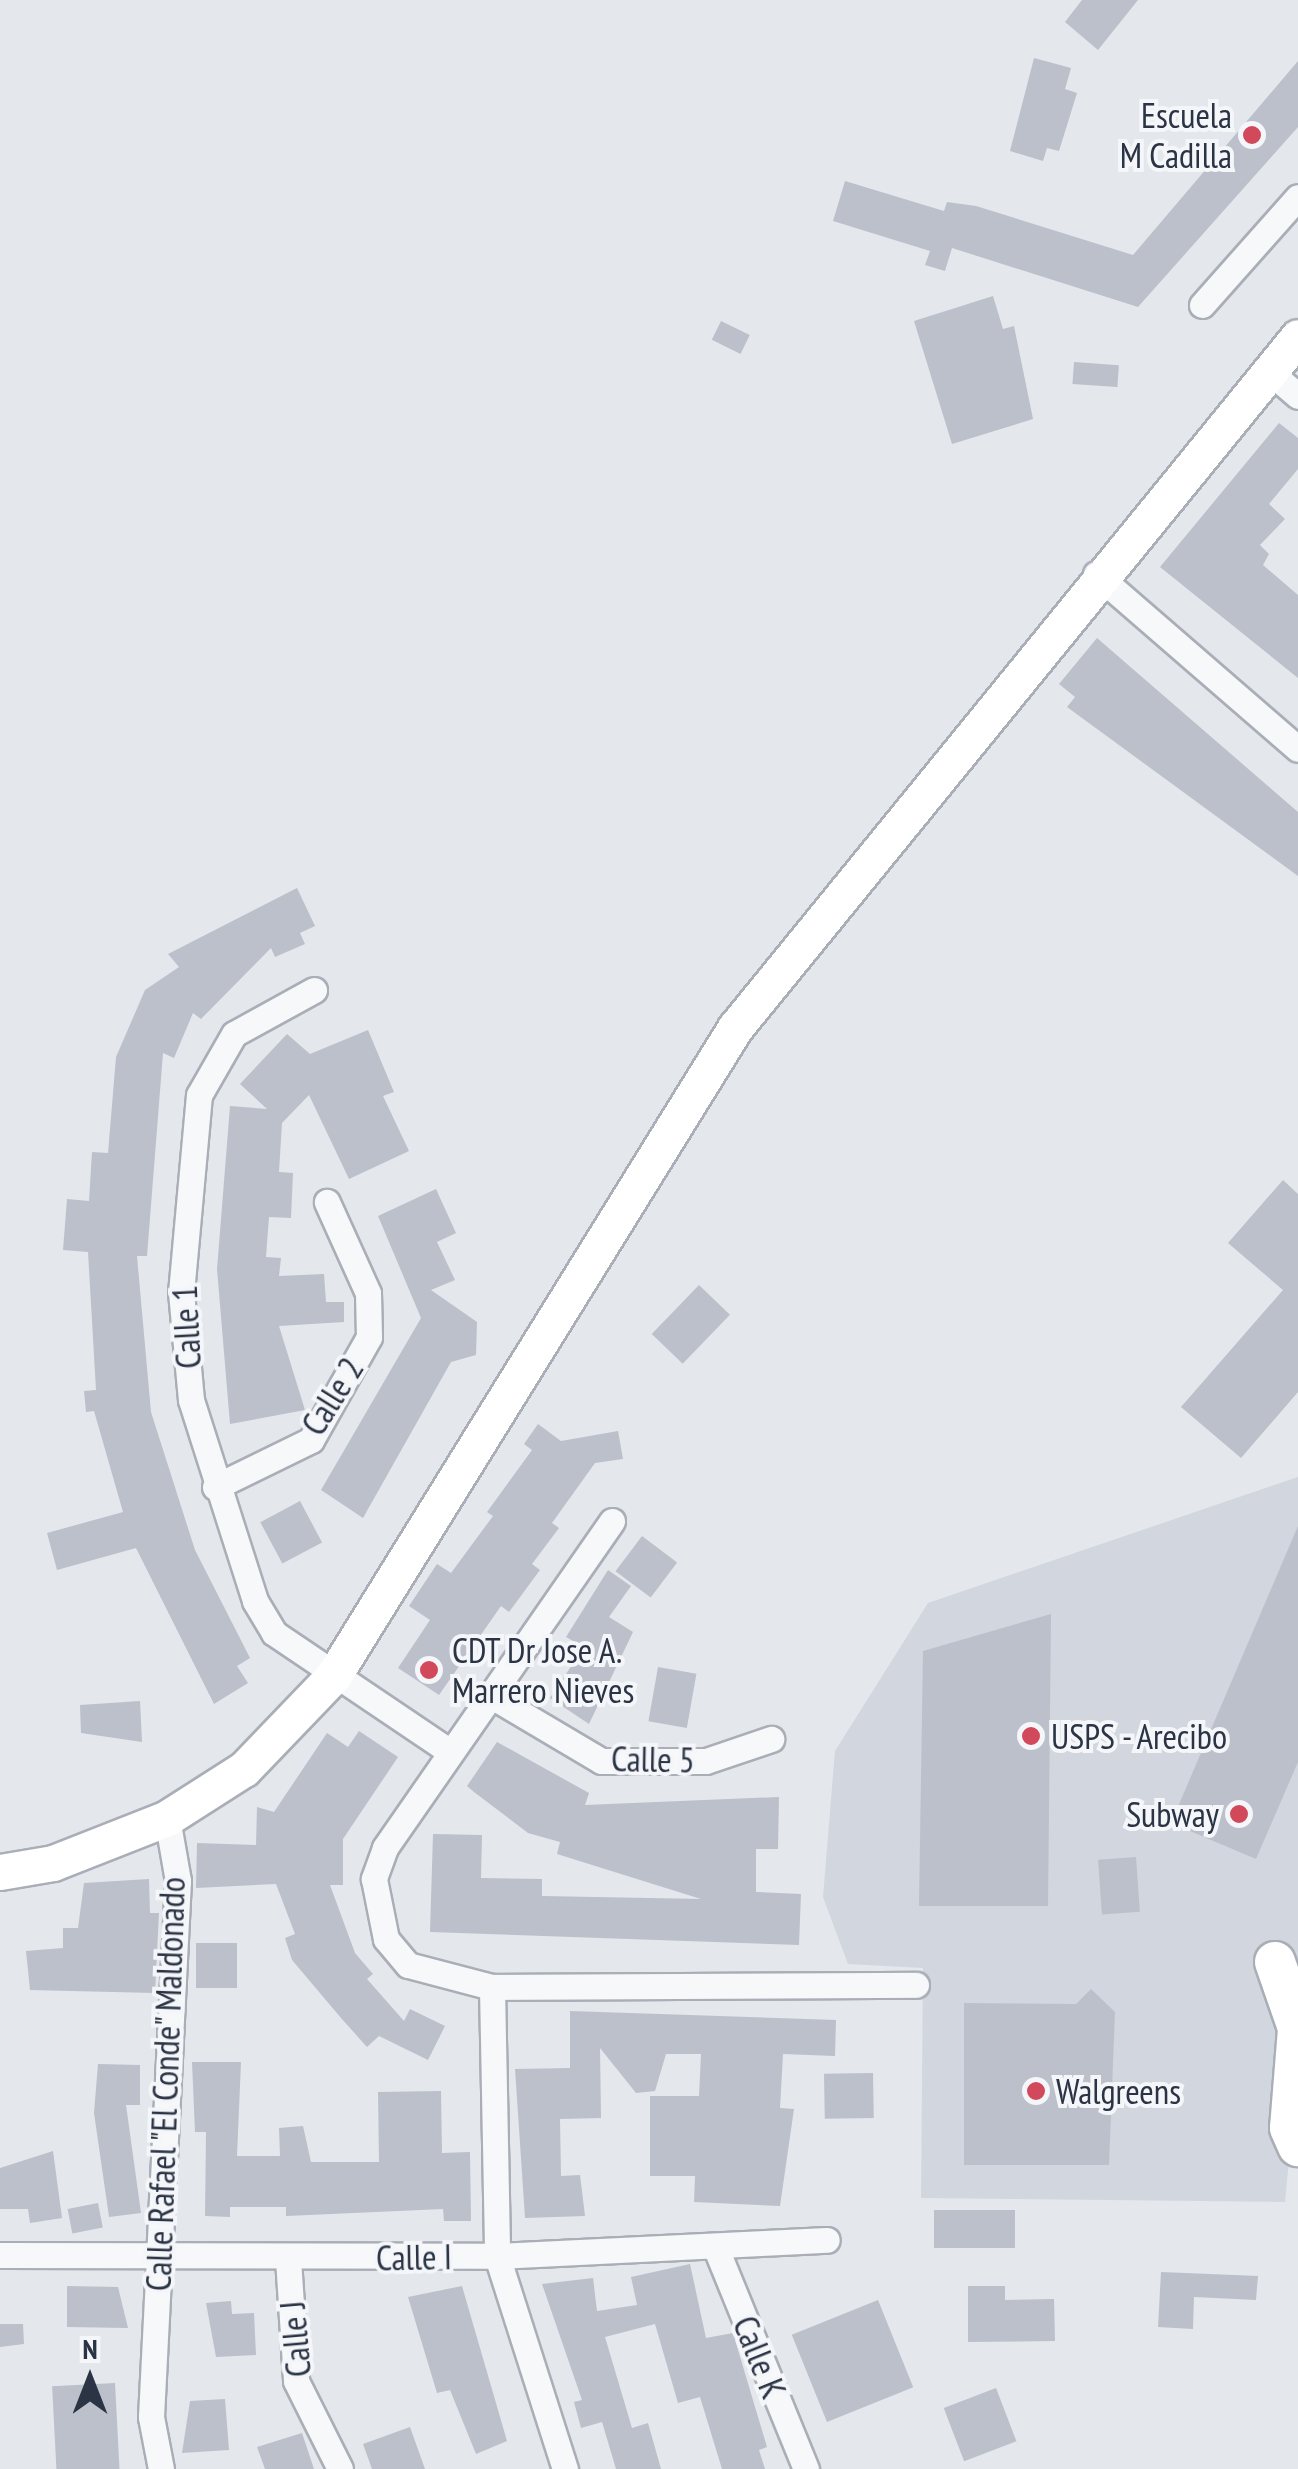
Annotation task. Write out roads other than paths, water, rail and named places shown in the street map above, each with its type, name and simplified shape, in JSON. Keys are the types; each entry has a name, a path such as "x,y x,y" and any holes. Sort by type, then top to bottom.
{"main road":[{"path":"1275,1962 1298,2029 1290,2128 1298,2146"}],"street":[{"path":"1202,305 1298,197"},
{"path":"0,1872 53,1862 167,1818 244,1769 334,1675 735,1028 1096,574 1298,337"},
{"path":"1269,371 1298,396"},
{"path":"1096,574 1298,749"},
{"name":"Calle 1","path":"314,990 234,1034 199,1095 181,1292 190,1400 215,1487 274,1633 449,1751"},
{"name":"Calle 2","path":"215,1487 311,1440 369,1337 368,1293 327,1202"},
{"path":"612,1520 384,1848 376,1910 408,1965 492,1987 916,1986"},
{"name":"Calle 5","path":"490,1694 601,1760 706,1762 771,1739"},
{"name":"Calle Rafael \"El Conde\" Maldonado","path":"161,2469 151,2417 178,1881 167,1818"},
{"path":"492,1987 497,2256 565,2469"},
{"name":"Calle I","path":"0,2255 157,2262 497,2256 827,2240"},
{"name":"Calle K","path":"714,2246 806,2469"},
{"name":"Calle J","path":"288,2258 296,2381 340,2469"}],"place":[{"name":"Escuela M Cadilla","path":"1252,135"},
{"name":"CDT Dr Jose A. Marrero Nieves","path":"429,1670"},
{"name":"USPS - Arecibo","path":"1031,1736"},
{"name":"Subway","path":"1239,1814"},
{"name":"Walgreens","path":"1036,2091"}]}
